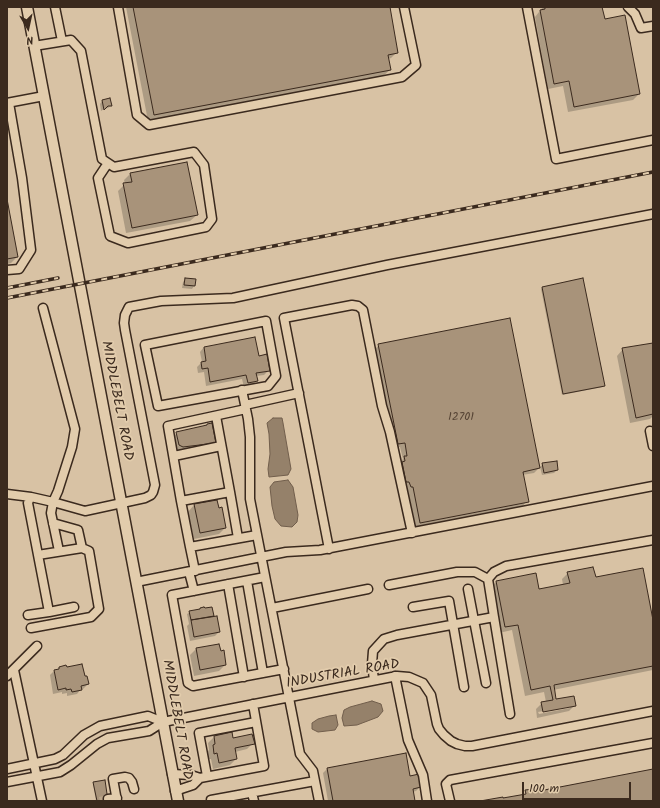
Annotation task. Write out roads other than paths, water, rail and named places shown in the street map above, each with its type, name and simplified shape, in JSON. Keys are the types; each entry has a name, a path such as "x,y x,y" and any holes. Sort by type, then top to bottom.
{"main road":[{"name":"MIDDLEBELT ROAD","path":"27,7 176,796"}],"street":[{"path":"55,7 62,41"},
{"path":"118,7 136,115 149,125 402,77 416,65 404,7"},
{"path":"527,7 556,159 653,140"},
{"path":"628,7 635,14 641,28 653,26"},
{"path":"34,46 72,40 81,51 102,159 108,163 114,167 194,152 204,165 212,219 206,227 128,243 110,236 98,178 108,163"},
{"path":"7,270 19,268 31,250 22,178 8,103 44,96"},
{"path":"7,494 53,502 85,511 148,496 153,492 155,485 124,323 125,315 129,307 160,301 233,298 387,265 653,214"},
{"path":"329,549 284,318 352,305 358,306 363,310 382,406 390,429 412,533"},
{"path":"43,308 75,430 72,447 53,502 51,513 59,551"},
{"path":"266,322 276,376 268,386 242,390 158,406 145,345 266,322"},
{"path":"242,390 250,437 250,499 300,754 313,771 319,801"},
{"path":"194,591 190,547 168,426 216,416 299,393"},
{"path":"216,416 238,538"},
{"path":"650,431 653,446"},
{"path":"174,456 221,446"},
{"path":"136,582 286,552 329,549 653,486"},
{"path":"181,501 230,492"},
{"path":"30,497 28,503 49,612"},
{"path":"53,524 78,530 82,548"},
{"path":"190,547 257,534"},
{"path":"510,714 488,579 494,572 506,566 653,540"},
{"path":"30,628 91,616 99,609 89,551 82,548 38,555"},
{"path":"389,585 457,572 475,572 488,579"},
{"path":"265,577 172,595 188,683 193,686 284,669"},
{"path":"247,581 263,673"},
{"path":"228,584 244,676"},
{"path":"272,608 368,589"},
{"path":"468,589 486,683"},
{"path":"413,607 449,601 464,687"},
{"path":"28,615 74,607"},
{"path":"374,680 372,664 373,651 384,639 396,635 494,617"},
{"path":"7,676 37,646"},
{"path":"14,670 42,801"},
{"path":"395,676 408,740 424,775 427,801"},
{"name":"INDUSTRIAL ROAD","path":"163,722 395,676 409,677 423,683 431,695 437,724 440,729 451,741 465,746 472,746 653,711"},
{"path":"172,774 204,777 264,766 253,704"},
{"path":"7,769 55,760 63,755 84,736 100,726 148,716 163,722"},
{"path":"7,782 60,772 97,744 108,738 149,731 163,722"},
{"path":"204,777 200,732 256,722"},
{"path":"450,801 446,784 450,780 653,743"},
{"path":"114,799 113,779 125,777 129,778 134,789"},
{"path":"176,796 204,777"},
{"path":"211,801 253,797 315,781"}],"tunnel":[{"path":"100,801 108,799"}],"railway":[{"path":"7,298 653,172"},
{"path":"7,288 58,278"}]}
